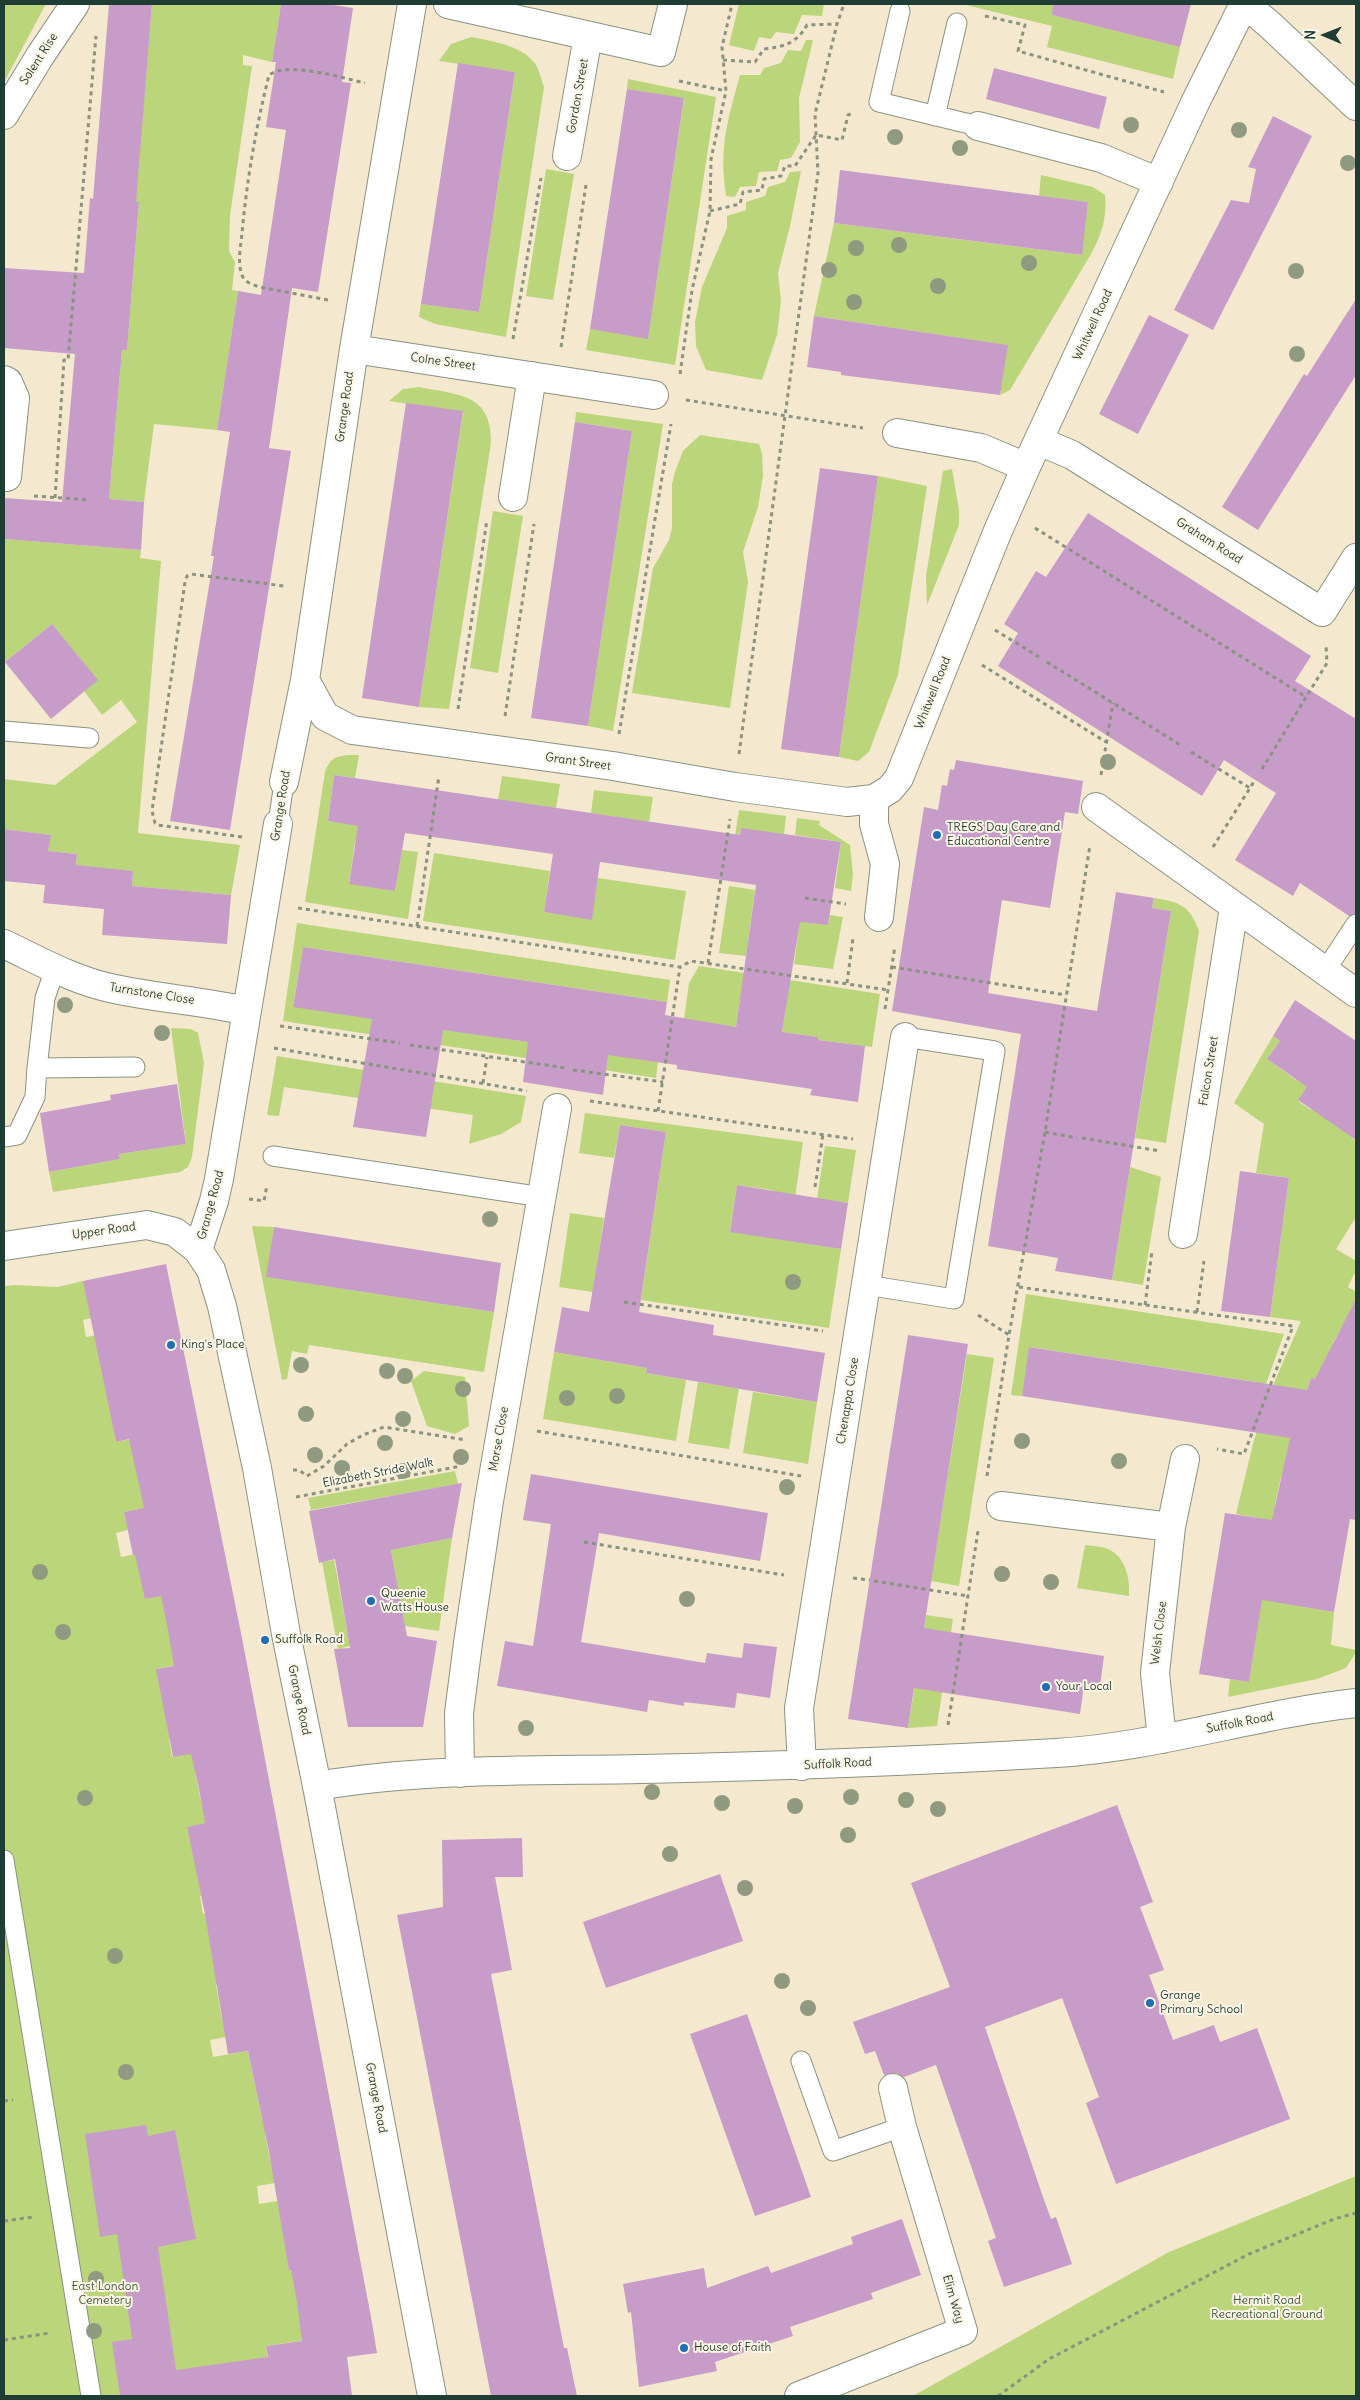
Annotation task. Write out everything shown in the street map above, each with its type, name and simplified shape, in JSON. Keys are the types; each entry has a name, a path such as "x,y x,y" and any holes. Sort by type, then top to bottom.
{"street":[{"name":"Solent Rise","path":"4,115 75,4"},
{"name":"Grange Road","path":"284,782 305,680 354,349 412,4"},
{"path":"448,4 532,13 588,36 661,52 673,4"},
{"path":"1244,4 1356,106"},
{"name":"Whitwell Road","path":"874,799 890,789 899,778 965,612 1026,468 1195,103 1244,4"},
{"name":"Gordon Street","path":"567,156 588,36"},
{"path":"978,126 1101,158 1159,182"},
{"name":"Colne Street","path":"354,349 654,395"},
{"path":"513,497 532,375"},
{"path":"4,380 8,382 15,398 7,476"},
{"path":"897,433 980,448 1026,468"},
{"name":"Graham Road","path":"1039,441 1072,455 1322,612"},
{"path":"1322,612 1356,558"},
{"name":"Grant Street","path":"305,680 325,716 352,730 613,766 735,787 847,802 874,799"},
{"path":"874,799 874,824 885,864 879,913"},
{"path":"1096,807 1195,876 1234,907 1356,994"},
{"name":"Grange Road","path":"276,833 214,1201 198,1250 211,1270 222,1306 257,1468 286,1634 317,1786 432,2396"},
{"name":"Falcon Street","path":"1183,1234 1234,907"},
{"name":"Turnstone Close","path":"4,944 55,969 109,988 204,1002 246,1016"},
{"name":"Chenappa Close","path":"802,1766 799,1708 905,1037"},
{"name":"Morse Close","path":"460,1773 459,1713 498,1443 557,1108"},
{"name":"Upper Road","path":"4,1246 147,1225 175,1232 198,1250"},
{"name":"Welsh Close","path":"1162,1739 1155,1673 1172,1527 1185,1459"},
{"path":"988,1504 1172,1527"},
{"name":"Suffolk Road","path":"317,1786 344,1782 460,1773 802,1766 1117,1748 1236,1722 1356,1703"},
{"name":"Elim Way","path":"799,2396 963,2331 902,2127 893,2088"}],"lane":[{"path":"900,11 879,102 978,126"},
{"path":"935,116 957,23"},
{"path":"4,731 89,738"},
{"name":"Grange Road","path":"276,833 284,782"},
{"path":"1324,971 1356,924"},
{"path":"4,1137 17,1135 35,1097 45,998 55,969"},
{"path":"866,1285 954,1299 995,1051 905,1037"},
{"path":"37,1068 135,1067"},
{"path":"273,1156 542,1197"},
{"path":"4,1860 91,2396"},
{"path":"801,2061 833,2151 902,2127"}],"path":[{"path":"708,963 735,787 760,590 786,416 818,173 815,114 837,24 844,4"},
{"path":"979,14 1025,25 1018,51 1146,86 1195,103"},
{"path":"723,60 755,62 764,49 775,48 799,38 807,25 837,24"},
{"path":"55,498 64,360 68,360 96,34"},
{"path":"361,305 260,288 249,283 242,275 240,252 245,203 259,117 269,75 276,70 302,70 398,89"},
{"path":"816,135 842,140 848,115 879,102"},
{"path":"710,211 740,204 743,192 762,190 764,179 781,176 785,166 795,166 816,135"},
{"path":"532,375 542,173"},
{"path":"532,375 586,180"},
{"path":"654,395 897,433"},
{"path":"29,496 90,500"},
{"path":"1007,511 1306,698"},
{"path":"416,926 488,513"},
{"path":"500,751 534,519"},
{"path":"276,833 173,828 155,823 152,812 185,582 187,576 191,574 318,590"},
{"path":"965,612 1039,657"},
{"path":"1262,770 1327,663 1322,612"},
{"path":"952,646 1106,742 1113,703"},
{"path":"1047,662 1182,746"},
{"path":"1191,752 1250,788"},
{"path":"1195,876 1255,780"},
{"path":"943,1758 968,1596 988,1504 1009,1335 1045,1132 1096,807"},
{"path":"805,898 879,913 897,934 882,1033 905,1037"},
{"path":"265,903 680,967 691,961 888,990"},
{"path":"658,1111 680,967"},
{"path":"892,967 1066,995"},
{"path":"246,1016 400,1043"},
{"path":"410,1045 566,1068"},
{"path":"483,1083 487,1057"},
{"path":"573,1070 663,1082"},
{"path":"1045,1132 1077,1138"},
{"path":"815,1187 823,1134"},
{"path":"1082,1138 1196,1156"},
{"path":"1019,1287 1293,1326 1244,1454 1217,1449 1185,1459"},
{"path":"954,1299 1009,1335"},
{"path":"624,1302 858,1336"},
{"path":"257,1468 299,1470 307,1476 324,1466 347,1444 384,1427 498,1443 835,1482"},
{"name":"Elizabeth Stride Walk","path":"263,1504 498,1443"},
{"path":"584,1542 819,1582"},
{"path":"874,1581 968,1596"},
{"path":"998,2396 1050,2359 1249,2254 1334,2219 1356,2213"},
{"path":"4,2340 80,2329"}],"green space":[{"path":"4,4 46,4 4,82"},
{"path":"152,4 281,4 272,62 243,55 243,65 252,66 230,215 229,251 235,262 232,290 238,291 217,430 154,424 144,502 109,499 122,350 127,349 139,203 135,202"},
{"path":"739,4 824,4 822,16 802,15 794,34 776,32 771,39 759,37 754,51 729,45"},
{"path":"962,4 1055,4 1052,15 1180,47 1173,79 1047,47 1052,26"},
{"path":"471,37 505,44 520,51 533,61 537,67 544,87 506,337 435,324 419,317 421,304 479,312 515,72 439,61 451,44"},
{"path":"806,40 813,40 799,98 800,142 791,158 780,160 777,171 759,172 756,186 740,187 735,197 726,196 723,163 724,148 731,107 740,75 760,75 764,68 781,63 788,50 801,51"},
{"path":"628,79 716,97 675,365 586,350 590,329 648,338 684,99 627,89"},
{"path":"546,169 574,174 553,300 526,296"},
{"path":"801,171 778,273 781,301 777,335 762,380 706,370 696,346 695,322 702,287 727,228 727,216 746,210 746,202 765,196 768,187 785,182 790,172"},
{"path":"1041,175 1093,187 1105,195 1104,219 1101,233 1091,254 1010,390 1000,395 1007,345 814,316 834,223 1081,255 1088,202 1039,196"},
{"path":"419,387 447,392 470,399 479,405 486,414 490,427 491,443 449,709 419,707 463,412 389,401 403,389"},
{"path":"576,412 663,424 613,731 588,726 632,431 575,422"},
{"path":"700,435 759,444 762,454 763,476 758,507 743,552 748,582 730,708 632,693 653,568 669,540 672,528 672,484 675,472 683,451"},
{"path":"952,469 959,510 959,525 927,605 926,576 943,471"},
{"path":"878,476 927,486 898,675 869,752 858,761 839,757"},
{"path":"493,511 523,516 498,673 470,668"},
{"path":"4,539 141,550 140,558 161,561 138,833 240,845 231,895 132,886 133,871 76,867 77,854 48,851 50,835 4,829 4,779 55,785 137,722 121,700 102,715 84,691 97,680 52,624 5,662"},
{"path":"347,755 359,755 355,778 334,775 328,821 369,827 355,842 349,883 395,891 402,850 418,852 408,919 305,902 325,772 333,759"},
{"path":"502,776 560,784 556,808 498,800"},
{"path":"594,790 653,797 649,822 591,813"},
{"path":"739,810 786,816 784,835 741,828 733,875 729,875"},
{"path":"797,818 820,821 819,825 850,845 853,874 851,891 835,888 841,842 795,835"},
{"path":"434,853 550,871 544,912 591,919 598,878 686,891 675,960 423,921"},
{"path":"729,886 755,890 746,956 719,953"},
{"path":"1154,898 1177,903 1182,906 1192,915 1199,931 1166,1143 1135,1138 1171,911 1152,908"},
{"path":"830,915 843,917 833,969 794,964 799,928 795,927 796,921 828,925"},
{"path":"297,923 670,980 667,1002 303,947 293,1006 658,1062 656,1078 283,1021"},
{"path":"699,966 880,994 872,1047 818,1040 818,1037 782,1032 786,1007 740,998 736,1027 684,1019 689,983"},
{"path":"171,1028 191,1029 198,1033 204,1063 192,1157 188,1167 180,1172 53,1192 49,1172 120,1159 119,1154 186,1144"},
{"path":"1273,1036 1280,1041 1267,1059 1296,1080 1309,1061 1320,1070 1298,1101 1311,1110 1316,1104 1341,1110 1356,1121 1356,1133 1352,1138 1356,1141 1356,1217 1336,1249 1356,1261 1356,1275 1354,1274 1348,1287 1356,1292 1356,1334 1342,1327 1333,1343 1334,1386 1311,1378 1306,1392 1321,1486 1281,1477 1275,1505 1305,1607 1334,1612 1331,1645 1356,1650 1356,1652 1346,1668 1317,1679 1228,1697 1230,1679 1249,1682 1274,1521 1236,1514 1254,1440 1274,1383 1301,1321 1270,1317 1289,1178 1256,1173 1264,1124 1234,1103"},
{"path":"277,1056 526,1096 521,1122 501,1134 469,1144 473,1115 284,1087 279,1116 267,1115"},
{"path":"585,1113 803,1142 795,1198 772,1195 772,1190 737,1185 730,1231 841,1249 829,1328 641,1300 666,1132 620,1125 614,1158 579,1153"},
{"path":"825,1146 856,1150 848,1203 817,1199"},
{"path":"1130,1167 1161,1177 1143,1285 1112,1280"},
{"path":"570,1213 604,1218 593,1292 559,1287"},
{"path":"252,1226 274,1227 267,1277 494,1312 484,1372 309,1345 307,1354 292,1351 287,1379 282,1380"},
{"name":"East London Cemetery","path":"83,1281 119,1312 83,1320 86,1337 133,1328 109,1406 116,1442 155,1434 169,1504 124,1512 128,1530 116,1533 121,1557 151,1551 145,1599 184,1591 199,1661 156,1669 188,1736 169,1739 172,1757 216,1749 195,1772 202,1806 231,1818 187,1827 218,1893 200,1896 203,1914 246,1906 260,1977 216,1985 222,2019 251,2032 210,2040 213,2057 248,2051 262,2119 287,2115 290,2131 265,2135 272,2169 299,2179 257,2186 259,2204 278,2201 289,2271 314,2267 320,2338 266,2346 273,2396 4,2396 4,1286 58,1287"},
{"path":"1026,1294 1284,1334 1249,1431 1256,1382 1030,1347 1022,1396 1011,1395"},
{"path":"554,1352 647,1368 646,1373 686,1380 676,1441 543,1419"},
{"path":"967,1354 994,1358 959,1586 931,1581"},
{"path":"424,1371 465,1377 469,1426 455,1434 427,1426 411,1381"},
{"path":"698,1382 739,1388 729,1449 688,1443"},
{"path":"753,1392 817,1402 808,1464 743,1453"},
{"path":"455,1471 458,1484 311,1510 308,1498"},
{"path":"452,1538 439,1631 405,1626 391,1550"},
{"path":"1085,1545 1108,1549 1119,1557 1128,1576 1129,1596 1077,1588"},
{"path":"334,1560 350,1646 338,1649 322,1562"},
{"path":"926,1615 953,1619 937,1726 908,1728"},
{"name":"Hermit Road Recreational Ground","path":"1356,2176 1356,2396 913,2396 1169,2252"}],"building":[{"path":"109,4 152,4 136,202 139,202 127,350 122,350 109,499 144,502 141,550 4,539 4,498 62,502 75,354 4,348 4,268 84,273 90,198 93,199"},
{"path":"281,4 327,4 353,8 342,82 351,83 318,292 292,288 269,448 291,451 230,830 170,821 214,556 211,556 230,432 217,430 238,291 261,295 286,130 266,127 276,62 272,62"},
{"path":"1053,4 1191,4 1180,47 1052,15"},
{"path":"458,63 515,72 479,312 421,304"},
{"path":"994,68 1107,97 1099,129 986,99"},
{"path":"627,89 684,98 648,339 590,329"},
{"path":"1273,116 1312,136 1213,330 1174,310 1231,200 1249,203 1256,169 1248,167"},
{"path":"840,170 1088,202 1082,255 834,223"},
{"path":"1356,299 1356,375 1258,530 1222,507 1304,374 1307,376"},
{"path":"1149,315 1189,335 1138,434 1099,414"},
{"path":"814,316 1008,345 1000,395 841,375 841,372 807,367"},
{"path":"406,403 463,411 419,707 362,698"},
{"path":"575,422 632,431 588,726 531,718"},
{"path":"820,468 878,476 839,757 781,749"},
{"path":"1088,513 1311,656 1295,681 1356,719 1356,913 1349,916 1300,883 1293,896 1235,860 1276,793 1224,760 1202,796 998,666 1018,633 1004,624 1036,571 1046,577"},
{"path":"52,624 98,680 51,719 5,662"},
{"path":"956,760 1083,781 1078,814 1065,812 1050,908 1002,900 988,993 1097,1011 1116,892 1154,898 1152,908 1171,911 1112,1280 1055,1271 1058,1258 988,1246 1021,1034 892,1011 924,807 938,810 942,785 947,786 950,769 954,770"},
{"path":"334,775 740,835 741,828 841,842 828,925 800,922 782,1032 818,1037 818,1040 865,1046 858,1102 810,1095 812,1089 677,1069 677,1065 608,1055 603,1095 523,1082 528,1042 443,1030 426,1137 353,1127 372,1019 293,1007 303,947 667,1002 665,1015 736,1027 756,885 600,862 592,920 544,912 553,854 405,833 395,891 349,884 358,826 328,821"},
{"path":"4,829 51,835 48,851 77,854 76,865 133,871 132,886 231,895 227,944 102,935 104,909 43,903 45,885 4,881"},
{"path":"1295,1000 1356,1041 1356,1140 1298,1100 1307,1087 1267,1059 1280,1041 1273,1036"},
{"path":"177,1084 186,1144 119,1154 120,1159 49,1172 40,1113 111,1100 110,1095"},
{"path":"620,1125 666,1132 639,1312 714,1325 713,1335 825,1353 817,1402 646,1373 647,1368 554,1352 562,1307 589,1312"},
{"path":"1240,1171 1289,1178 1270,1317 1221,1311"},
{"path":"737,1185 848,1203 841,1249 730,1232"},
{"path":"274,1227 501,1263 494,1312 266,1277"},
{"path":"166,1264 242,1638 377,2353 347,2357 352,2396 120,2396 112,2342 132,2339 117,2234 100,2237 85,2134 146,2125 148,2136 175,2130 196,2239 158,2247 176,2370 268,2357 266,2346 302,2341 297,2302 291,2270 289,2271 269,2152 248,2051 228,2054 205,1914 187,1827 205,1823 199,1789 191,1754 173,1757 156,1669 174,1666 168,1630 161,1596 145,1599 135,1555 133,1555 124,1512 144,1508 129,1439 116,1442 83,1281"},
{"path":"1356,1299 1356,1520 1350,1519 1334,1612 1262,1600 1249,1682 1199,1674 1225,1513 1272,1520 1290,1438 1022,1396 1029,1347 1307,1390 1311,1378 1315,1379"},
{"path":"908,1335 968,1344 924,1628 1104,1656 1100,1686 1084,1684 1080,1714 914,1688 908,1728 848,1719"},
{"path":"531,1474 768,1513 760,1561 599,1533 581,1642 705,1663 707,1653 742,1658 744,1643 777,1647 770,1698 737,1693 735,1708 684,1702 684,1706 649,1700 647,1712 497,1686 505,1641 533,1646 551,1524 523,1520"},
{"name":"Queenie Watts House","path":"462,1483 452,1538 391,1550 407,1636 437,1641 423,1727 348,1727 334,1649 350,1648 335,1559 319,1563 309,1511"},
{"path":"1117,1805 1153,1902 1140,1907 1164,1970 1149,1975 1173,2040 1214,2025 1220,2042 1257,2028 1290,2119 1116,2184 1086,2103 1099,2097 1062,1998 985,2027 1051,2219 1056,2217 1072,2264 1004,2287 988,2241 996,2238 936,2065 904,2077 897,2073 884,2075 875,2051 865,2054 853,2022 950,1987 911,1883"},
{"path":"522,1838 523,1877 495,1877 512,1970 491,1974 564,2348 567,2348 577,2396 491,2396 397,1915 443,1907 442,1840"},
{"path":"720,1874 743,1941 606,1988 583,1922"},
{"path":"747,2014 811,2197 755,2216 690,2034"},
{"path":"902,2219 921,2275 871,2293 873,2299 790,2327 793,2336 715,2362 717,2371 639,2387 631,2312 628,2313 623,2284 704,2268 707,2288 768,2266 771,2273 853,2244 851,2237"}],"place":[{"name":"TREGS Day Care and Educational Centre","path":"937,835"},
{"name":"King's Place","path":"171,1345"},
{"name":"Queenie Watts House","path":"371,1601"},
{"name":"Suffolk Road","path":"265,1640"},
{"name":"Your Local","path":"1046,1687"},
{"name":"Grange Primary School","path":"1150,2003"},
{"name":"House of Faith","path":"684,2348"}]}
